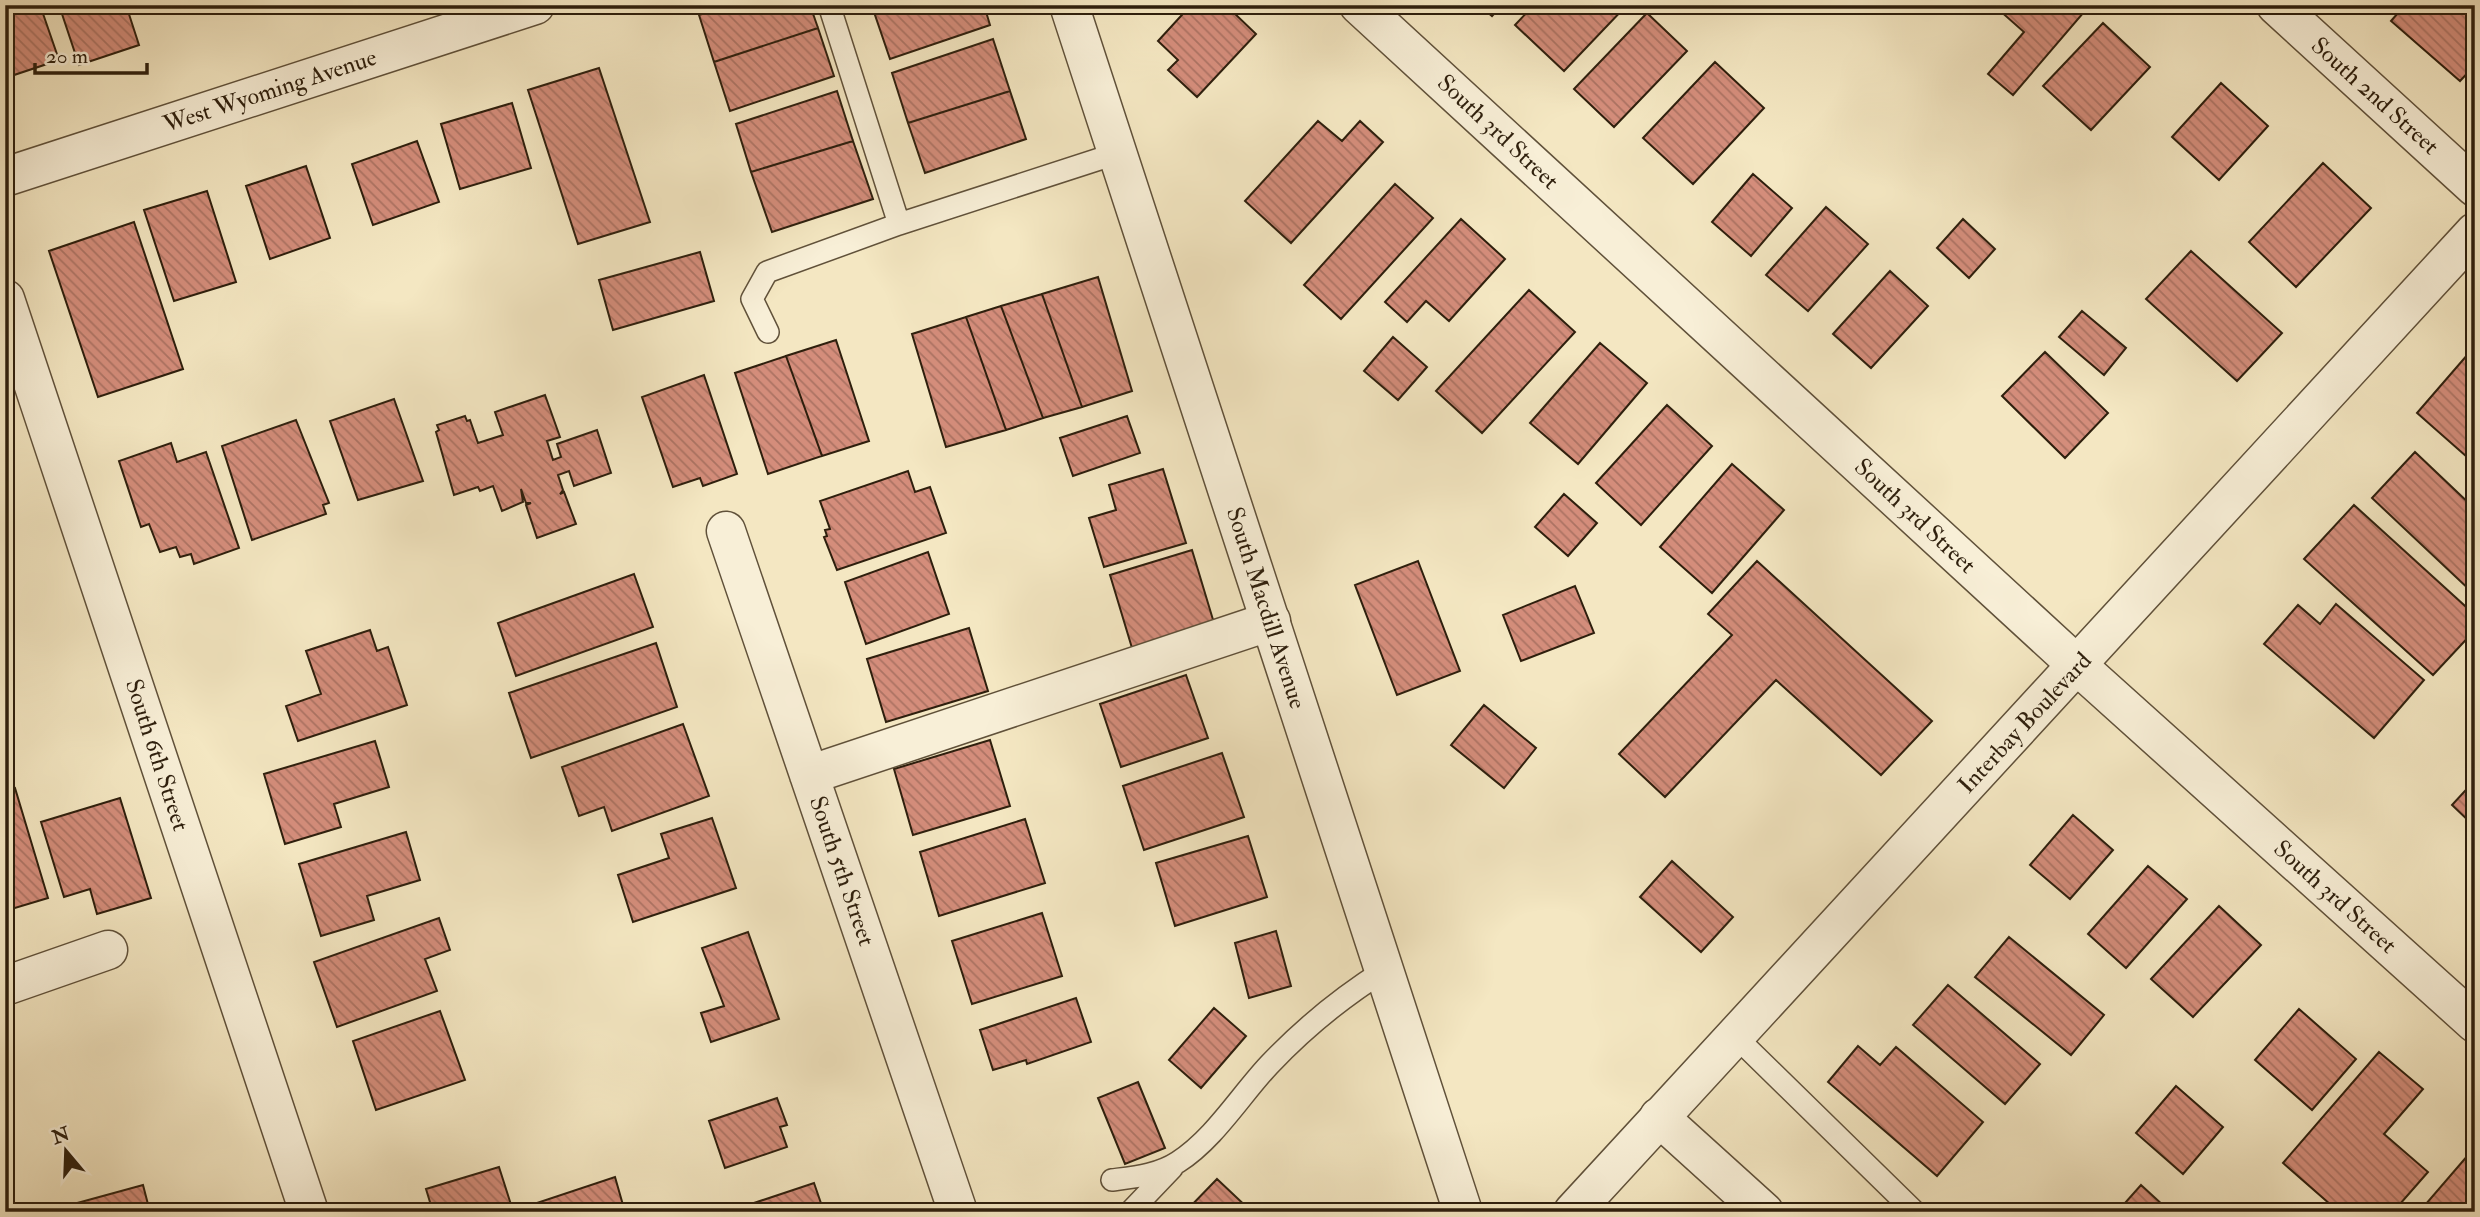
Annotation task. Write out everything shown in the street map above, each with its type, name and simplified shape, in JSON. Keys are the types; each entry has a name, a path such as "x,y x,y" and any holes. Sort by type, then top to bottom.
{"street":[{"name":"West Wyoming Avenue","path":"5,177 535,5"},
{"name":"South Macdill Avenue","path":"1069,5 1463,1212"},
{"name":"South 3rd Street","path":"1359,5 2078,666 2475,1023"},
{"name":"South 2nd Street","path":"2276,5 2475,187"},
{"name":"Interbay Boulevard","path":"1580,1209 1658,1117 2078,666 2475,232"},
{"name":"South 6th Street","path":"5,299 309,1212"},
{"name":"South 5th Street","path":"726,531 958,1212"},
{"path":"809,775 1271,621"},
{"path":"5,986 108,950"},
{"path":"1658,1117 1764,1212"}],"lane":[{"path":"830,8 899,224"},
{"path":"768,332 752,299 767,272 899,224 1118,152"},
{"path":"1130,1212 1193,1150 1270,1064 1302,1033 1351,991 1385,970"},
{"path":"1734,1035 1915,1212"},
{"path":"1112,1180 1160,1171 1178,1162"}],"building":[{"path":"5,5 40,5 59,60 5,78"},
{"path":"70,5 126,5 139,45 79,65 60,8"},
{"path":"729,5 810,5 818,28 714,62 699,15"},
{"path":"872,5 894,5 874,12"},
{"path":"894,5 984,5 990,25 890,59 874,12"},
{"path":"1191,5 1239,5 1233,12 1256,34 1197,97 1168,70 1178,60 1158,41"},
{"path":"1479,5 1502,5 1492,16"},
{"path":"1534,5 1627,5 1564,71 1515,25"},
{"path":"2003,5 2090,5 2013,95 1988,74 2024,32 1999,10"},
{"path":"2405,5 2467,5 2475,12 2475,65 2460,81 2391,21"},
{"path":"1647,13 1687,51 1614,127 1574,89"},
{"path":"2103,23 2150,67 2091,130 2043,86"},
{"path":"818,28 834,76 730,111 714,62"},
{"path":"993,39 1010,91 908,123 892,73"},
{"path":"1715,62 1764,108 1693,184 1643,138"},
{"path":"599,68 650,222 578,244 528,90"},
{"path":"2221,83 2268,126 2219,180 2172,137"},
{"path":"837,91 853,141 751,172 736,124"},
{"path":"1010,91 1026,139 925,173 908,123"},
{"path":"512,103 531,168 460,189 441,124"},
{"path":"1318,121 1342,141 1360,121 1383,142 1291,243 1245,201"},
{"path":"417,141 439,202 373,225 352,164"},
{"path":"853,141 873,199 772,232 751,172"},
{"path":"2323,163 2371,208 2296,287 2249,242"},
{"path":"306,166 330,238 270,259 246,186"},
{"path":"1753,174 1792,208 1751,256 1712,222"},
{"path":"1395,184 1433,218 1341,319 1304,285"},
{"path":"207,191 236,282 174,301 144,210"},
{"path":"1826,207 1868,244 1808,311 1766,275"},
{"path":"1461,219 1505,259 1449,321 1426,301 1407,322 1385,302"},
{"path":"1963,219 1995,249 1969,278 1937,248"},
{"path":"134,222 183,369 98,397 49,251"},
{"path":"2191,251 2282,333 2237,381 2146,299"},
{"path":"700,252 714,301 613,330 599,280"},
{"path":"1890,271 1928,306 1871,368 1833,334"},
{"path":"1098,277 1132,391 1082,407 1042,294"},
{"path":"1529,290 1575,332 1482,433 1436,391"},
{"path":"1042,294 1082,407 1043,418 1001,306"},
{"path":"1001,306 1043,418 1006,430 966,317"},
{"path":"2082,311 2126,348 2104,375 2059,337"},
{"path":"966,317 1006,430 946,447 912,334"},
{"path":"1393,337 1427,367 1398,400 1364,371"},
{"path":"836,340 869,441 822,456 786,356"},
{"path":"1600,343 1647,383 1578,464 1530,423"},
{"path":"2475,346 2475,464 2417,413"},
{"path":"2045,352 2108,413 2065,458 2002,396"},
{"path":"786,356 822,456 768,474 735,373"},
{"path":"704,375 737,474 703,486 700,478 673,487 642,397"},
{"path":"545,395 560,437 547,441 553,460 561,457 557,444 597,430 611,473 574,486 569,471 558,475 563,490 560,494 564,492 576,524 537,538 526,505 531,503 526,503 521,489 523,502 502,511 493,486 480,491 478,487 454,495 436,432 439,430 437,425 465,416 467,421 470,420 478,443 503,435 495,412"},
{"path":"394,399 423,481 358,500 330,421"},
{"path":"1667,405 1712,446 1641,525 1596,483"},
{"path":"1127,416 1140,453 1073,476 1060,438"},
{"path":"296,420 329,503 323,505 326,514 252,540 222,446"},
{"path":"171,443 177,462 206,452 239,548 194,564 191,554 180,557 176,547 160,552 149,524 141,527 119,461"},
{"path":"2415,452 2475,509 2475,595 2372,498"},
{"path":"1732,464 1784,510 1712,593 1660,547"},
{"path":"1163,469 1186,543 1104,567 1089,518 1116,510 1109,485"},
{"path":"908,471 915,492 930,487 946,533 837,570 824,537 827,536 825,530 830,529 820,501"},
{"path":"1564,494 1597,523 1568,556 1535,527"},
{"path":"2354,505 2475,615 2475,630 2433,675 2304,559"},
{"path":"1192,550 1214,623 1132,648 1110,575"},
{"path":"928,552 949,614 866,644 845,582"},
{"path":"1418,561 1460,671 1397,695 1355,585"},
{"path":"1757,561 1932,721 1881,775 1776,680 1665,797 1619,754 1732,635 1708,614"},
{"path":"634,574 653,627 516,676 498,623"},
{"path":"1575,586 1594,633 1521,661 1503,615"},
{"path":"2336,604 2424,680 2374,738 2264,644 2298,605 2320,624"},
{"path":"969,628 988,691 886,722 867,659"},
{"path":"370,630 377,651 388,647 407,705 298,741 286,706 321,694 306,651"},
{"path":"656,643 677,707 531,758 509,693"},
{"path":"1186,675 1208,738 1121,767 1100,704"},
{"path":"1484,705 1536,748 1504,788 1451,745"},
{"path":"683,724 709,796 612,831 604,807 579,816 562,767"},
{"path":"990,740 1010,806 913,835 894,769"},
{"path":"375,741 389,787 334,804 341,827 285,844 264,774"},
{"path":"1222,753 1244,817 1144,850 1123,786"},
{"path":"2475,780 2475,827 2452,805"},
{"path":"15,788 48,898 5,911 5,791"},
{"path":"120,798 151,898 97,914 90,889 64,897 41,822"},
{"path":"2073,815 2113,850 2070,899 2030,865"},
{"path":"712,818 736,888 633,922 618,875 669,858 661,834"},
{"path":"1025,819 1045,883 939,916 920,852"},
{"path":"406,832 420,880 367,896 374,920 321,936 299,864"},
{"path":"1248,836 1267,897 1175,926 1156,863"},
{"path":"1672,861 1733,917 1701,952 1640,897"},
{"path":"2148,866 2187,899 2126,968 2088,934"},
{"path":"2219,906 2261,945 2193,1017 2151,979"},
{"path":"1042,913 1062,976 972,1004 952,941"},
{"path":"439,918 450,950 425,959 437,991 337,1027 314,962"},
{"path":"1276,931 1291,986 1249,998 1235,943"},
{"path":"748,932 779,1019 711,1042 701,1013 724,1006 702,948"},
{"path":"2009,937 2104,1015 2071,1055 1975,977"},
{"path":"1948,985 2040,1064 2005,1104 1913,1025"},
{"path":"1076,998 1091,1042 1027,1064 1026,1060 993,1070 980,1030"},
{"path":"1214,1008 1246,1036 1201,1088 1169,1060"},
{"path":"2299,1009 2356,1059 2312,1110 2255,1060"},
{"path":"440,1011 465,1080 376,1110 353,1041"},
{"path":"1858,1046 1880,1065 1896,1047 1983,1122 1937,1176 1828,1082"},
{"path":"2379,1052 2423,1089 2384,1134 2428,1172 2393,1212 2339,1212 2283,1163"},
{"path":"1138,1082 1165,1148 1125,1164 1098,1098"},
{"path":"2176,1086 2223,1127 2183,1174 2136,1133"},
{"path":"777,1098 787,1125 780,1127 787,1147 725,1168 709,1121"},
{"path":"2475,1147 2475,1212 2419,1212"},
{"path":"499,1167 513,1211 615,1177 625,1212 433,1212 426,1189"},
{"path":"1217,1179 1252,1212 1185,1212"},
{"path":"814,1183 824,1212 730,1211"},
{"path":"143,1185 150,1212 60,1212 59,1208"},
{"path":"2141,1185 2164,1206 2159,1212 2117,1212"}]}
